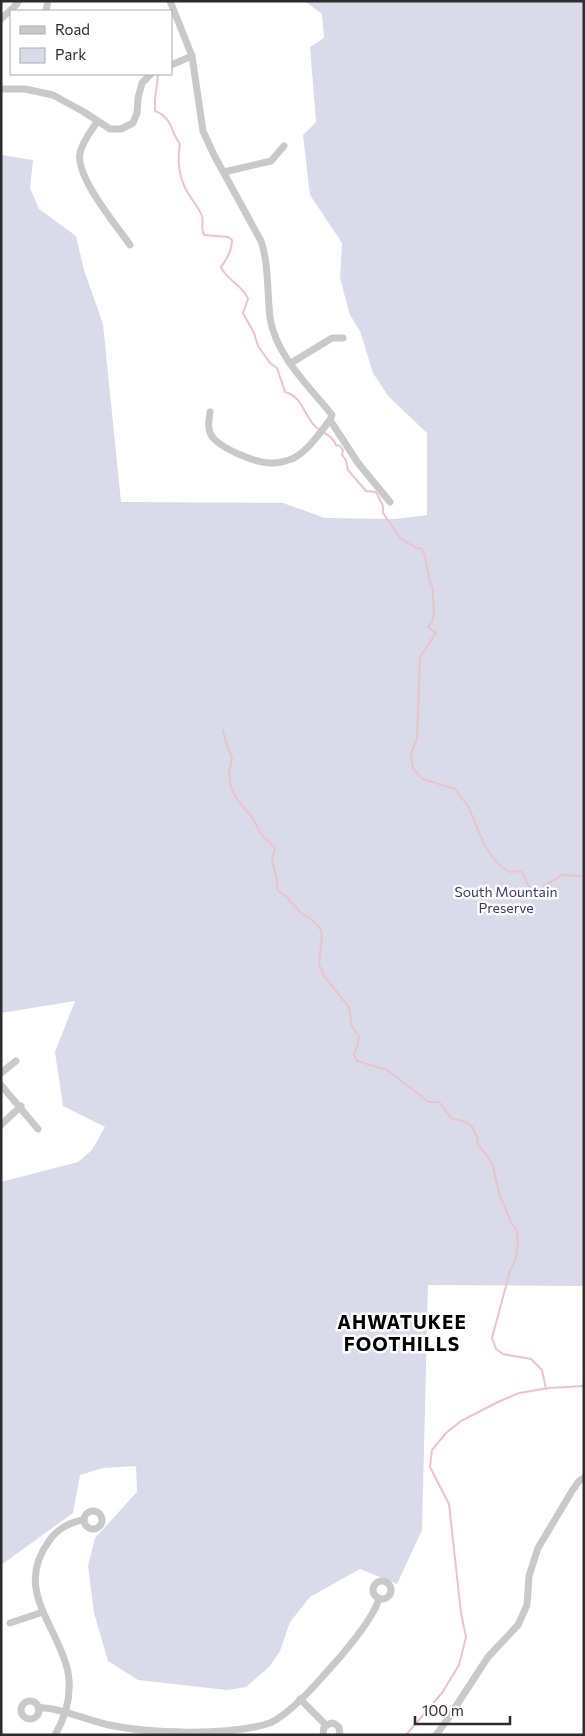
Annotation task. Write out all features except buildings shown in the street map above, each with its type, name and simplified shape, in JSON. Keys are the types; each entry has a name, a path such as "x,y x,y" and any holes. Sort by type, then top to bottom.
{"street":[{"path":"170,1 192,56 203,131 261,240 265,254 271,319 276,339 291,364 332,415 306,449 293,458 273,463 258,461 221,446 208,428 210,412"},
{"path":"172,65 192,56"},
{"path":"1,89 25,89 53,95 84,112 110,130 121,129 133,123 137,113 142,83 150,75"},
{"path":"97,122 80,153 81,171 130,244"},
{"path":"224,172 271,161 284,146"},
{"path":"291,364 332,338 343,338"},
{"path":"330,420 358,464 390,502"},
{"path":"1,1073 16,1062"},
{"path":"1,1085 38,1129"},
{"path":"1,1125 20,1106"},
{"path":"436,1735 448,1720 488,1657 518,1626 527,1605 528,1576 538,1548 572,1491 579,1481 584,1478"},
{"path":"55,1735 65,1714 69,1690 68,1672 36,1594 34,1580 41,1551 51,1537 66,1526 84,1520"},
{"path":"38,1708 50,1708 65,1714 105,1724 152,1733 205,1735 247,1732 271,1723 300,1699 342,1655 379,1598"},
{"path":"10,1623 43,1612"},
{"path":"300,1699 326,1725"},
{"path":"323,1735 322,1732 326,1725 331,1723 339,1727 340,1735"}],"green space":[{"name":"South Mountain Preserve","path":"305,1 584,1 584,1286 428,1285 422,1530 397,1584 360,1569 310,1597 290,1622 280,1651 270,1666 246,1687 227,1690 138,1680 108,1661 94,1613 88,1566 95,1538 137,1492 136,1466 103,1468 80,1475 73,1513 1,1565 1,1182 78,1162 92,1150 105,1127 63,1106 55,1052 75,1001 1,1013 1,155 33,160 30,188 39,209 76,236 84,270 103,324 121,502 283,503 325,518 395,519 427,515 427,433 389,397 373,373 360,331 350,315 340,278 342,243 310,195 303,135 316,122 310,47 324,38 322,14"}],"waterway":[{"path":"158,75 155,111 165,117 180,144 179,163 181,176 185,188 202,216 204,235 228,237 232,240 229,255 221,267 223,272 246,294 248,299 243,313 254,333 258,346 270,363 277,368 285,392 295,397 313,424 328,435 343,450 342,455 346,460 348,470 366,491 376,492 383,506 383,513 400,538 416,548 422,549 426,558 429,579 433,588 434,613 428,627 436,633 420,657 417,739 411,753 413,769 423,779 455,789 468,806 484,844 495,861 510,872 521,871 533,890 537,891 561,875 584,876"},
{"path":"223,730 232,758 229,772 231,787 236,798 252,817 261,834 275,848 272,860 277,890 320,928 322,936 319,964 324,976 349,1007 352,1027 359,1036 354,1054 357,1061 387,1070 429,1102 439,1102 452,1119 471,1125 477,1137 478,1145 493,1166 499,1193 511,1222 517,1231 518,1244 516,1258 510,1271 492,1338 496,1349 503,1354 531,1359 542,1370 546,1389"},
{"path":"406,1735 442,1693 459,1665 466,1637 461,1613 449,1504 430,1467 432,1450 446,1433 461,1421 519,1393 549,1388 584,1386"}],"district":[{"name":"AHWATUKEE FOOTHILLS","path":"402,1332"}]}
